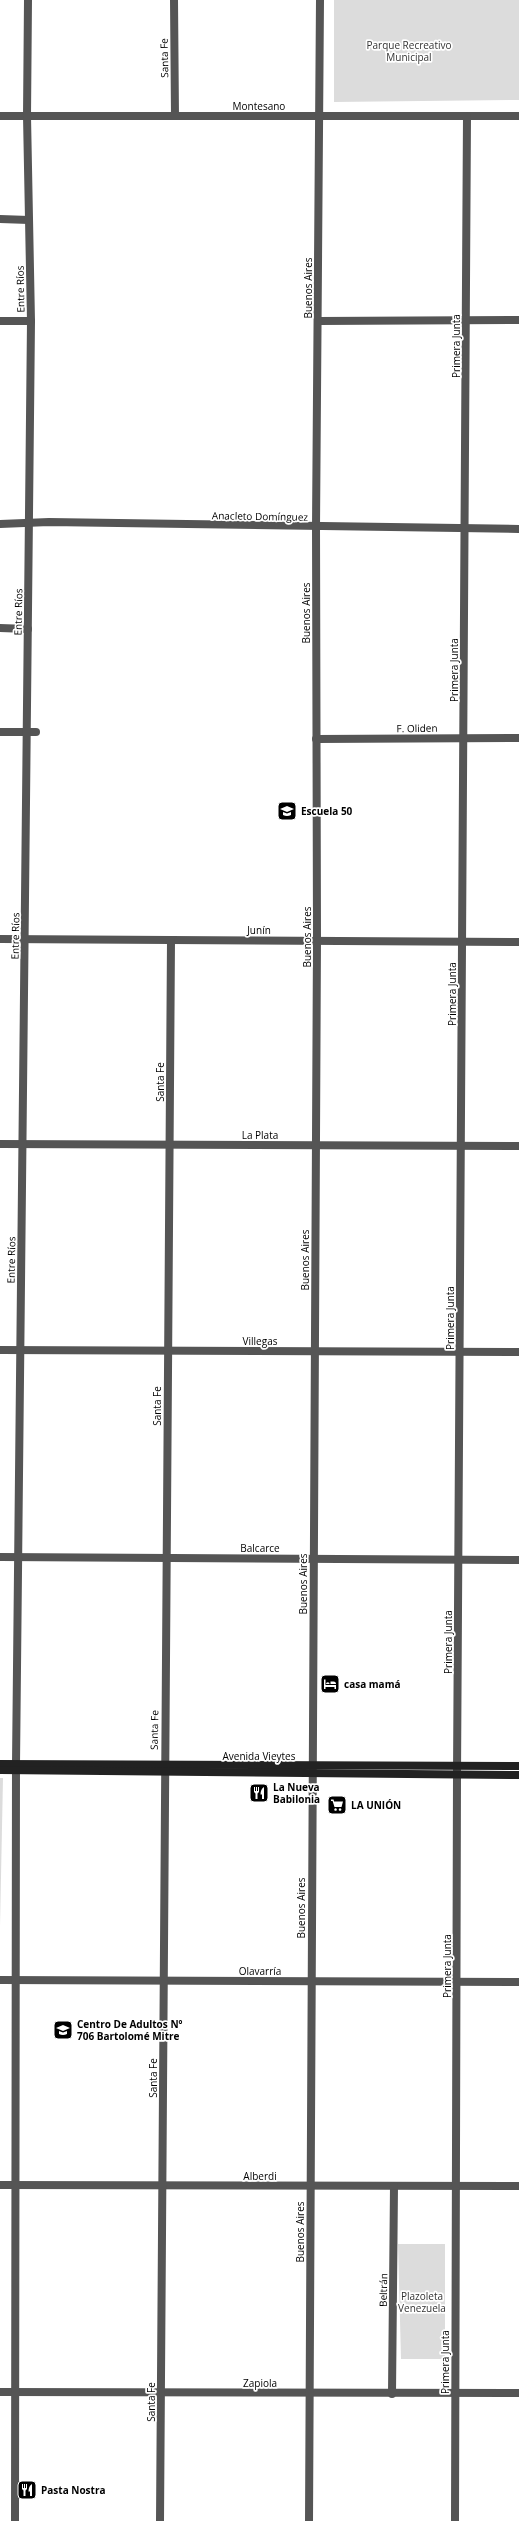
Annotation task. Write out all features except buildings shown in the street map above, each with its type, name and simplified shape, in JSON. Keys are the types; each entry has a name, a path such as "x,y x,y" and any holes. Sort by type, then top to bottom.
{"main road":[{"name":"Avenida Vieytes","path":"0,1764 16,1767 457,1771 519,1776"},
{"name":"Avenida Vieytes","path":"457,1771 519,1766"},
{"name":"Avenida Vieytes","path":"0,1770 16,1767"}],"street":[{"name":"Entre Ríos","path":"14,2521 16,1767 31,321 28,0"},
{"name":"Santa Fe","path":"174,0 175,116"},
{"name":"Buenos Aires","path":"309,2521 317,939 316,527 320,0"},
{"name":"Montesano","path":"0,116 519,116"},
{"name":"Primera Junta","path":"455,2521 457,1771 462,1146 467,116"},
{"path":"0,219 29,220"},
{"path":"318,321 519,320"},
{"path":"0,321 31,321"},
{"name":"Anacleto Domínguez","path":"0,524 29,523 519,528"},
{"path":"0,628 28,629"},
{"path":"0,732 36,732"},
{"name":"F. Oliden","path":"316,739 464,737 519,738"},
{"name":"Junín","path":"0,939 317,939 519,942"},
{"name":"Santa Fe","path":"160,2521 164,1769 171,940"},
{"name":"La Plata","path":"0,1144 519,1146"},
{"name":"Villegas","path":"0,1350 519,1352"},
{"name":"Balcarce","path":"0,1557 519,1560"},
{"name":"Olavarría","path":"0,1980 519,1982"},
{"name":"Alberdi","path":"0,2185 519,2186"},
{"name":"Beltrán","path":"392,2394 394,2186"},
{"name":"Zapiola","path":"0,2392 392,2394 519,2393"}],"green space":[{"name":"Parque Recreativo Municipal","path":"334,0 519,0 519,100 334,102"},
{"path":"0,1778 3,1778 0,1926"},
{"name":"Plazoleta Venezuela","path":"398,2244 445,2244 445,2359 401,2359"}],"place":[{"name":"Escuela 50","path":"287,811"},
{"name":"casa mamá","path":"330,1684"},
{"name":"La Nueva Babilonia","path":"259,1793"},
{"name":"LA UNIÓN","path":"337,1805"},
{"name":"Centro De Adultos Nº 706 Bartolomé Mitre","path":"63,2030"},
{"name":"Pasta Nostra","path":"27,2490"}]}
